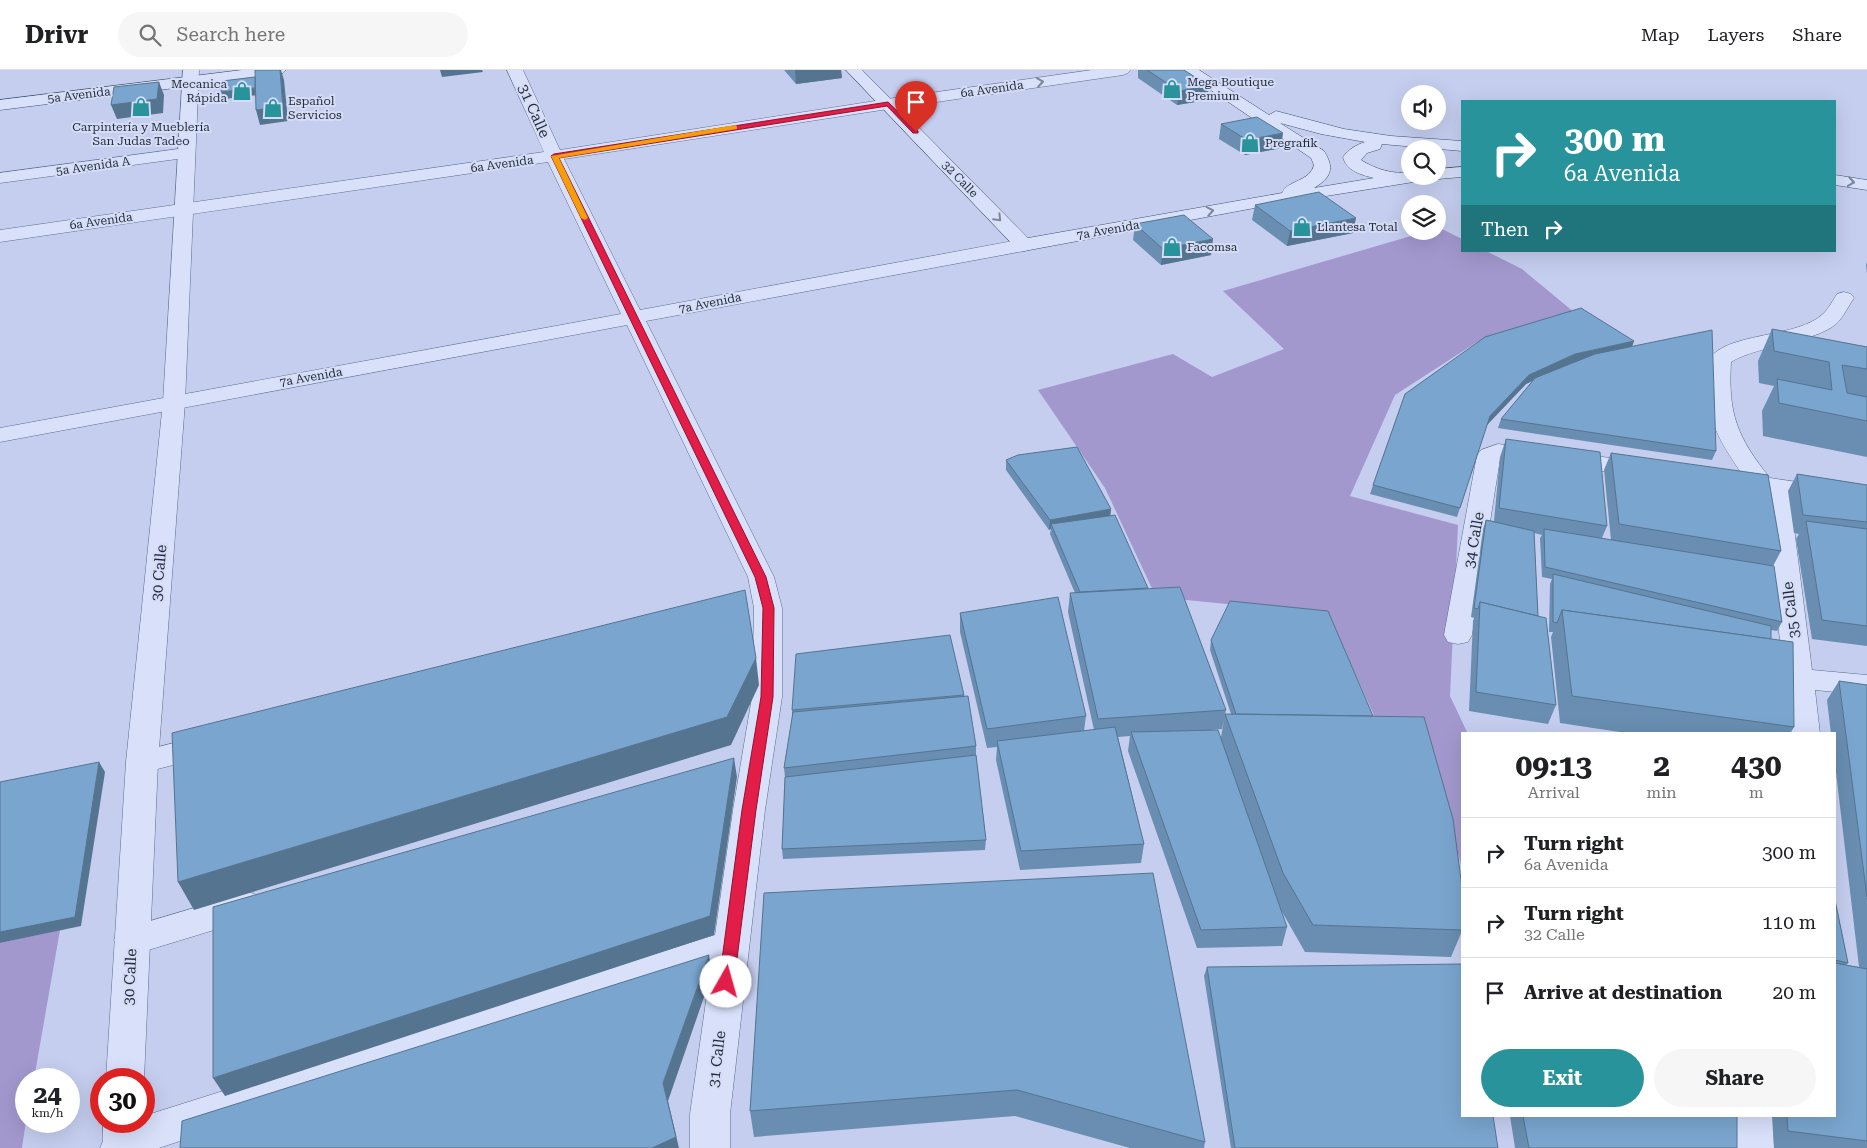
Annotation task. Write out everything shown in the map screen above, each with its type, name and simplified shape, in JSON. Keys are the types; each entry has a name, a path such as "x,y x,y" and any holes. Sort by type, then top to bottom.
{"street":[{"name":"5a Avenida","path":"0,105 190,75 278,70"},
{"name":"31 Calle","path":"515,70 554,156 761,577 754,611 767,690 742,764 731,944 710,1114 710,1148"},
{"name":"32 Calle","path":"854,70 1024,245"},
{"name":"6a Avenida","path":"0,236 554,156 888,104 1123,70"},
{"path":"1188,70 1242,103 1313,151 1322,162 1322,170 1317,177 1276,199"},
{"name":"30 Calle","path":"125,1068 142,762 174,402 190,75"},
{"path":"1242,103 1340,138 1374,145 1423,148 1461,146"},
{"path":"1293,122 1384,139 1461,146"},
{"path":"1374,145 1356,152 1352,157 1354,162 1373,173 1401,176"},
{"name":"5a Avenida A","path":"0,178 186,153"},
{"path":"1838,169 1867,185"},
{"path":"1446,173 1461,172"},
{"name":"7a Avenida","path":"0,436 174,402 1024,245 1276,199 1401,179"},
{"path":"1769,485 1751,471 1722,417 1718,385 1720,359 1735,350 1812,329 1831,318 1844,298"},
{"name":"34 Calle","path":"1458,635 1489,455 1498,451 1665,472"},
{"path":"1713,478 1867,499"},
{"name":"35 Calle","path":"1769,485 1800,679 1805,732"},
{"path":"1800,679 1867,685"},
{"path":"142,762 238,738"},
{"path":"132,940 276,898"},
{"path":"122,1139 731,944"},
{"path":"1753,1117 1754,1148"}],"shaded area":[{"path":"1446,231 1461,238 1461,252 1488,252 1522,269 1575,313 1477,342 1395,395 1350,496 1458,525 1450,696 1467,732 1461,732 1461,864 1424,744 1382,733 1328,614 1156,597 1105,488 1038,390 1173,354 1212,377 1284,349 1223,291 1401,239 1446,240"},
{"path":"60,930 36,1068 15,1068 15,1133 24,1133 22,1148 0,1148 0,943"}],"building":[{"path":"255,70 280,70 283,107 256,110"},
{"path":"1147,70 1184,70 1209,86 1179,91"},
{"path":"255,77 255,88 221,92 222,81"},
{"path":"159,82 157,99 111,105 114,87"},
{"path":"1257,117 1283,133 1247,140 1221,124"},
{"path":"1319,192 1356,218 1290,231 1255,205"},
{"path":"1184,215 1213,239 1163,249 1135,224"},
{"path":"1581,308 1634,341 1575,354 1529,375 1490,416 1460,508 1373,485 1405,394 1485,337"},
{"path":"1772,329 1867,347 1867,369 1842,365 1847,393 1867,397 1867,421 1779,403 1777,379 1832,390 1829,362 1774,351"},
{"path":"1712,330 1716,451 1501,419 1535,378 1595,354"},
{"path":"1506,439 1600,452 1607,526 1499,508"},
{"path":"1077,447 1111,509 1050,520 1006,460 1018,455"},
{"path":"1611,453 1768,475 1781,551 1619,524"},
{"path":"1797,474 1867,485 1867,522 1803,515"},
{"path":"1115,515 1148,588 1080,592 1051,524"},
{"path":"1486,520 1534,531 1538,616 1480,602 1478,609 1474,608"},
{"path":"1806,521 1867,529 1867,626 1822,620"},
{"path":"1544,529 1774,566 1782,622 1545,567"},
{"path":"1553,574 1771,626 1771,639 1562,610 1557,623 1553,622"},
{"path":"1180,587 1226,710 1098,719 1070,593"},
{"path":"745,590 756,658 727,717 178,882 172,733"},
{"path":"1058,597 1086,716 987,729 960,613"},
{"path":"1230,601 1328,611 1373,716 1236,714 1211,640"},
{"path":"1480,602 1546,618 1556,705 1476,692"},
{"path":"1562,610 1793,642 1794,727 1572,696"},
{"path":"950,635 964,695 792,710 796,654"},
{"path":"1839,681 1867,685 1867,897"},
{"path":"968,696 976,746 784,768 793,712"},
{"path":"1225,714 1424,717 1453,819 1461,879 1461,930 1313,925 1283,873"},
{"path":"1115,727 1144,844 1021,851 997,741"},
{"path":"1218,730 1287,927 1201,930 1131,732"},
{"path":"976,755 986,840 782,849 785,777"},
{"path":"734,758 710,916 213,1078 213,907"},
{"path":"99,762 75,917 0,932 0,782"},
{"path":"1153,873 1205,1142 1017,1090 750,1111 764,893"},
{"path":"1836,905 1848,963 1836,960"},
{"path":"709,955 663,1083 676,1137 652,1148 180,1148 182,1121"},
{"path":"1836,963 1867,969 1867,1141 1788,1131 1787,1117 1836,1117"},
{"path":"1461,964 1461,1117 1493,1117 1498,1148 1235,1148 1207,967"},
{"path":"1523,1117 1737,1117 1737,1148 1529,1148"}],"slow traffic":[{"path":"585,218 554,156 735,127"}],"place":[{"name":"Mega Boutique Premium","path":"1172,89"},
{"name":"Mecanica Rápida","path":"242,91"},
{"name":"Carpintería y Mueblería San Judas Tadeo","path":"141,107"},
{"name":"Español Servicios","path":"273,108"},
{"name":"Pregrafik","path":"1250,143"},
{"name":"Llantesa Total","path":"1302,227"},
{"name":"Facomsa","path":"1172,247"}],"route":[{"path":"726,982 749,810 767,697 769,666 768,608 761,577 554,156 888,104 916,132"}]}
